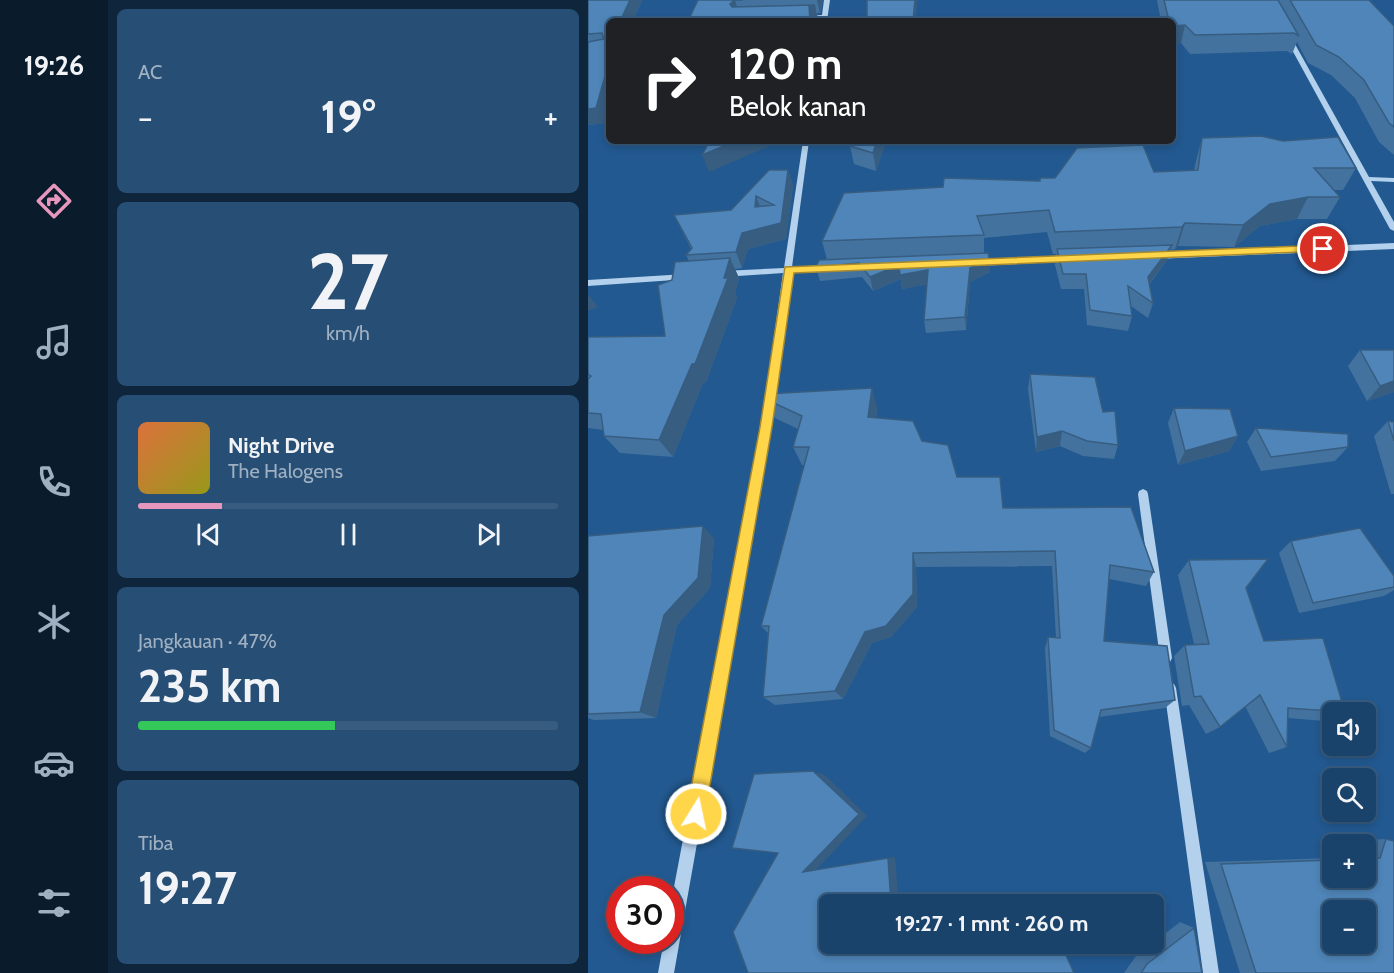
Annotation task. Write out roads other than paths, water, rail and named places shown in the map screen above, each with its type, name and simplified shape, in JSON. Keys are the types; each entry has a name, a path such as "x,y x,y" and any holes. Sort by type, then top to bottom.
{"street":[{"path":"824,18 827,0"},
{"path":"1282,26 1394,229"},
{"path":"666,973 766,427 806,144"},
{"path":"1367,179 1394,180"},
{"path":"1147,256 1394,246"},
{"path":"970,263 1076,259"},
{"path":"712,275 844,268"},
{"path":"588,283 701,276"},
{"path":"1143,494 1211,973"}]}
